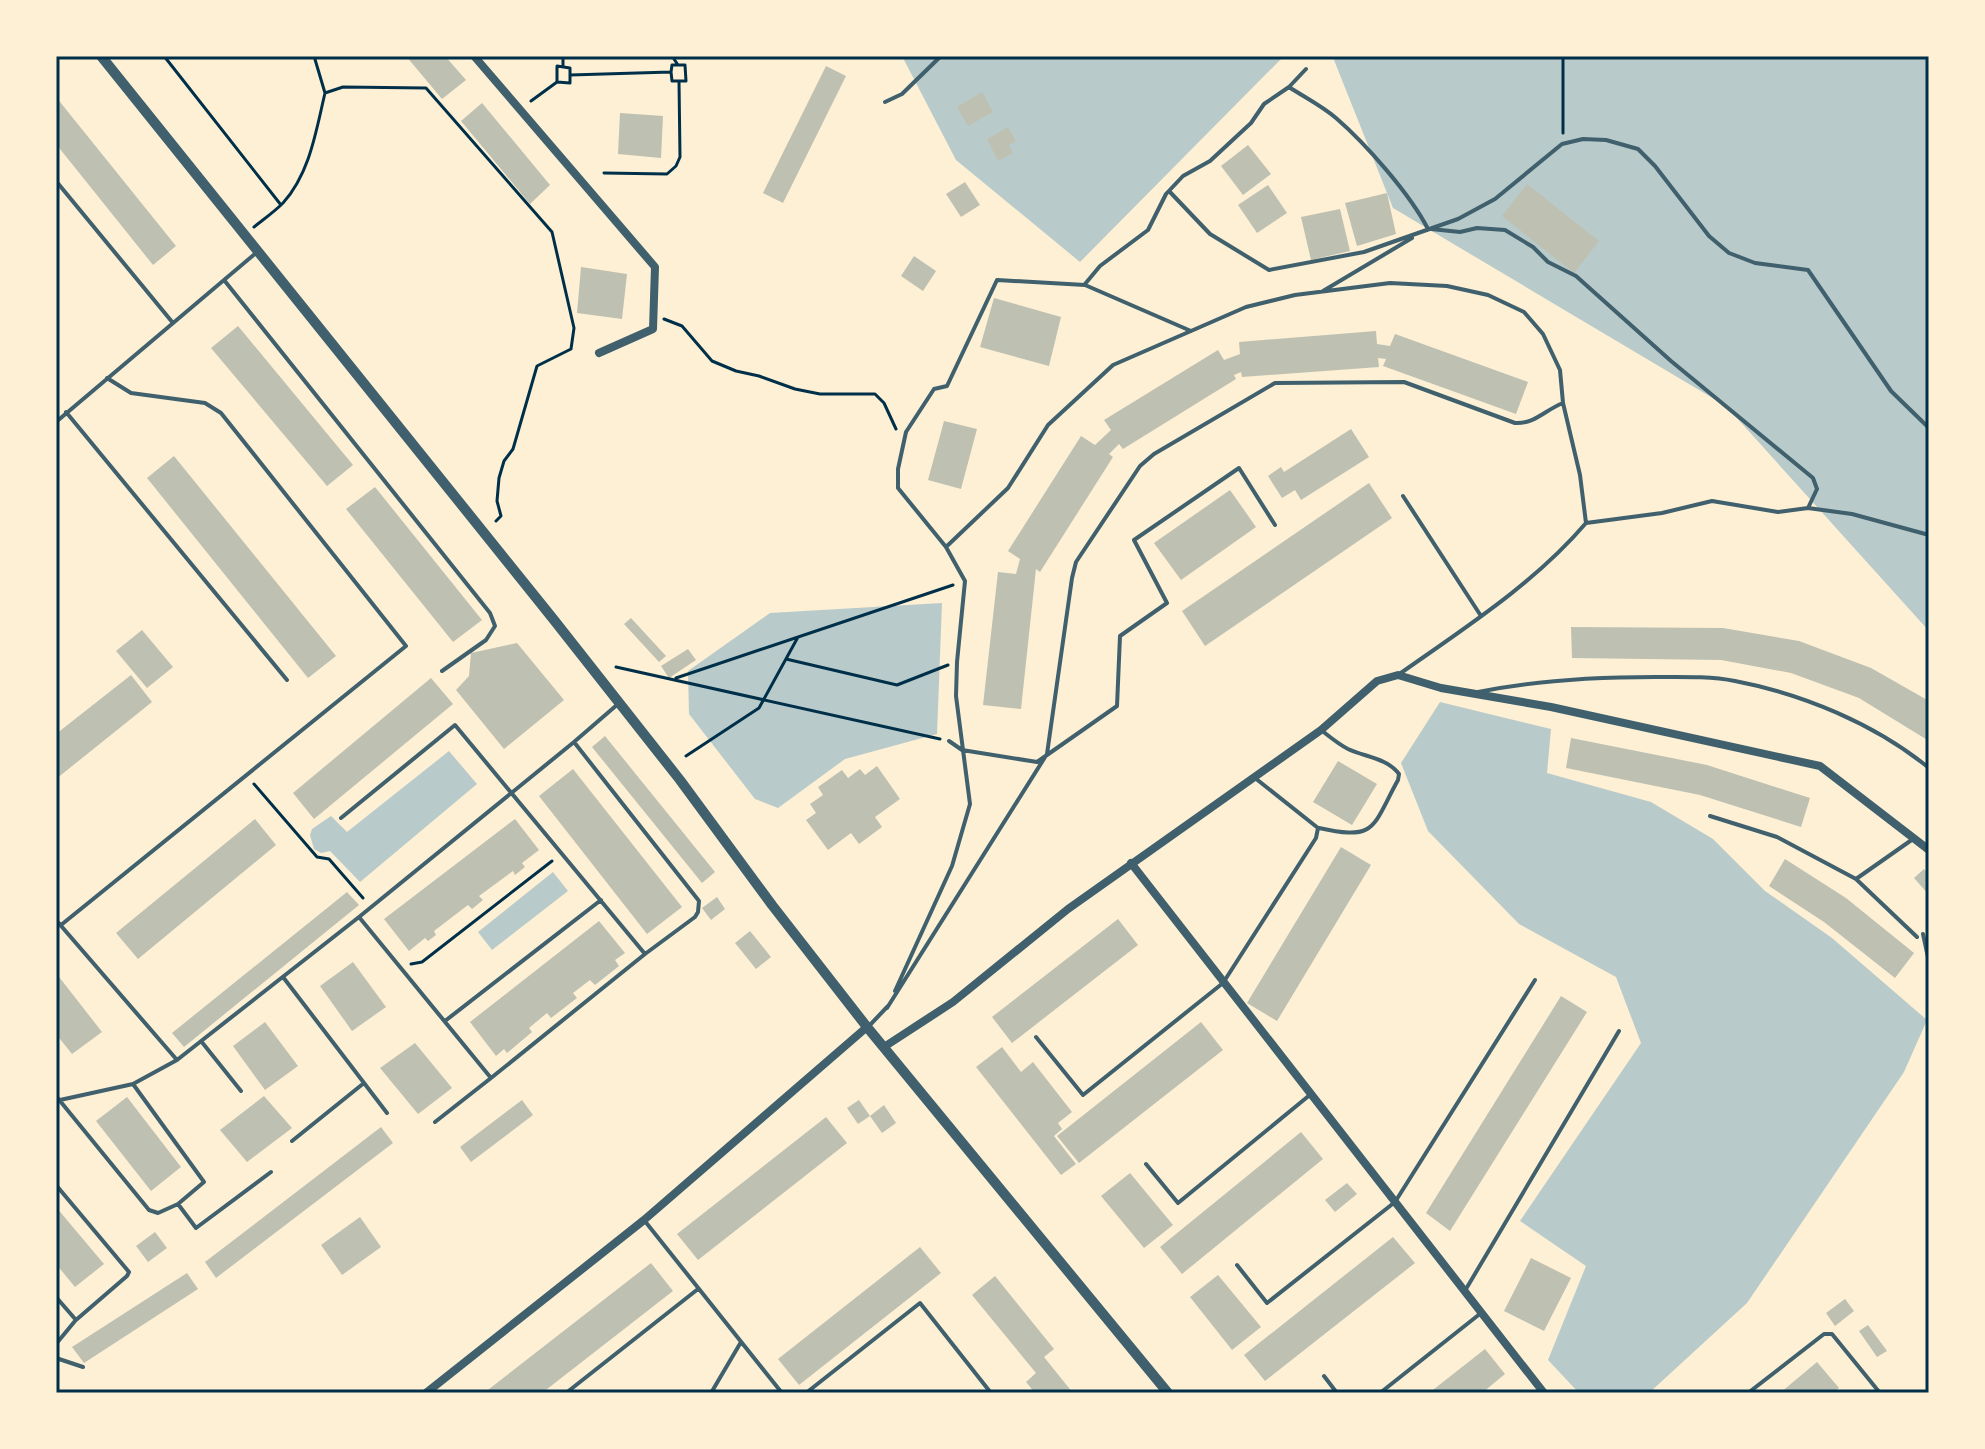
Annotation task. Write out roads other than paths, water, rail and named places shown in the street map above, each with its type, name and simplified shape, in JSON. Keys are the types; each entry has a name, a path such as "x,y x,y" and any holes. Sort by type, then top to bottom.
{"street":[{"path":"101,56 256,253 554,620 867,1027 1168,1393"},
{"path":"474,56 655,267 653,329 599,353"},
{"path":"884,1047 953,1002 1068,909 1321,730 1377,681 1398,675 1441,688 1551,707 1820,766 1929,850"},
{"path":"1131,863 1544,1393"},
{"path":"426,1393 644,1220 867,1027"}],"lane":[{"path":"885,102 902,94 941,56"},
{"path":"1085,285 1100,266 1148,230 1169,191 1183,176 1210,161 1251,123 1264,104 1289,87 1306,69"},
{"path":"1289,87 1335,118 1401,190 1428,229"},
{"path":"1169,191 1210,234 1269,270 1351,255 1458,219 1495,199 1562,144 1583,139 1606,140 1638,149 1655,166 1709,236 1729,253 1755,263 1808,270 1891,391 1929,428"},
{"path":"56,181 173,323"},
{"path":"1321,293 1373,259 1428,229 1460,232 1477,228 1505,230 1533,247 1548,262 1576,276 1671,361 1813,478 1817,489 1808,508"},
{"path":"56,422 256,253"},
{"path":"224,280 490,613 495,626 486,640 442,671"},
{"path":"887,1008 956,853 970,804 956,696 965,581 946,547 898,488 898,469 906,432 934,389 947,386 997,280 1085,285 1191,331"},
{"path":"946,547 1008,488 1048,425 1113,365 1246,307 1295,295 1390,283 1447,286 1488,295 1524,312 1543,334 1560,370 1563,403 1580,475 1586,523"},
{"path":"107,378 131,393 205,403 221,413 406,646 58,922 177,1060"},
{"path":"867,1027 887,1008 1047,754 1076,562 1140,466 1154,454 1275,383 1404,382 1515,423 1535,420 1549,408 1563,403"},
{"path":"66,412 287,680"},
{"path":"949,741 962,750 1037,762 1117,706 1120,636 1167,603 1134,540 1239,468 1275,525"},
{"path":"1403,496 1481,616"},
{"path":"1398,675 1481,616 1566,547 1586,523 1662,513 1712,501 1778,512 1808,508 1852,514 1929,535"},
{"path":"1472,693 1522,683 1592,677 1732,680 1810,701 1866,728 1929,768"},
{"path":"133,1084 204,1179 203,1185 178,1204 158,1213 149,1210 58,1098 133,1084 177,1060 359,917 618,704"},
{"path":"341,818 455,725 513,791 645,954"},
{"path":"1255,777 1318,828 1360,834 1371,827 1399,774 1382,760 1366,758 1343,747 1321,730"},
{"path":"435,1122 698,912 699,901 574,742"},
{"path":"1710,816 1777,837 1856,879 1917,937"},
{"path":"1036,1037 1083,1095 1223,983 1316,838 1318,828"},
{"path":"1856,879 1915,838"},
{"path":"444,1021 601,900"},
{"path":"359,917 491,1078"},
{"path":"1923,934 1929,962"},
{"path":"283,977 387,1113"},
{"path":"1237,1265 1267,1303 1395,1202 1535,980"},
{"path":"1465,1291 1619,1031"},
{"path":"201,1041 241,1091"},
{"path":"292,1141 364,1083"},
{"path":"1146,1164 1178,1203 1311,1094"},
{"path":"178,1204 196,1228 271,1172"},
{"path":"56,1185 129,1272 76,1320 56,1344"},
{"path":"644,1220 782,1393"},
{"path":"566,1393 698,1289"},
{"path":"56,1297 76,1320"},
{"path":"806,1393 920,1303 991,1393"},
{"path":"1380,1393 1481,1313"},
{"path":"1748,1393 1824,1334 1832,1334 1880,1393"},
{"path":"711,1393 741,1342"},
{"path":"56,1358 83,1367"},
{"path":"1324,1376 1337,1393"}]}
